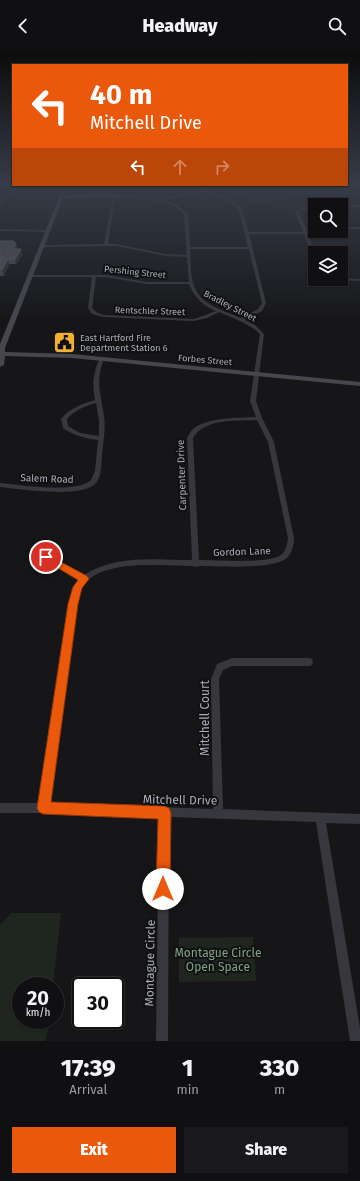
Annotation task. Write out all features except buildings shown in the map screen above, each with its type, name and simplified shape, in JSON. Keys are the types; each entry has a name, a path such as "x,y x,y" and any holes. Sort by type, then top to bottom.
{"street":[{"path":"0,365 2,348 48,231 7,230"},
{"path":"106,245 108,230"},
{"name":"Bradley Street","path":"187,230 190,283 193,293 198,299 219,311 258,329 262,334 256,374"},
{"path":"240,320 260,310 264,303 247,233 301,230"},
{"path":"304,230 311,246"},
{"path":"42,246 106,245 126,247 166,255 189,256"},
{"path":"189,248 250,248"},
{"name":"Pershing Street","path":"30,276 117,276 158,284 190,283"},
{"name":"Rentschler Street","path":"94,276 90,308 94,313 103,316 193,320 205,318 219,311"},
{"path":"348,279 360,280"},
{"name":"Forbes Street","path":"1,354 57,355 360,384"},
{"name":"Salem Road","path":"0,485 66,490 79,489 92,484 97,476 101,438 101,418 95,381 96,370 102,359"},
{"name":"Gordon Lane","path":"84,579 95,571 108,566 127,563 264,563 278,560 286,554 290,547 291,538 271,442 252,401 256,374"},
{"path":"98,400 80,406 70,412 64,419 65,427 72,433 86,437 101,438"},
{"name":"Carpenter Drive","path":"196,564 190,438 192,432 199,426 211,423 259,418"},
{"path":"43,808 73,604 78,587 84,579 46,557"},
{"name":"Mitchell Court","path":"218,813 216,679 220,667 232,662 309,662"},
{"name":"Mitchell Drive","path":"0,808 43,808 164,813 218,813 320,819 360,819"},
{"name":"Montague Circle","path":"162,1041 164,813"},
{"path":"320,819 356,1041"}],"green space":[{"path":"11,913 61,913 54,977 12,977 12,1029 48,1029 46,1041 0,1041 0,925"},
{"name":"Montague Circle Open Space","path":"253,937 256,981 179,982 179,938"}],"place":[{"name":"East Hartford Fire Department Station 6","path":"64,343"}],"route":[{"path":"46,557 84,579 78,587 73,604 43,808 164,813 163,889"}]}
